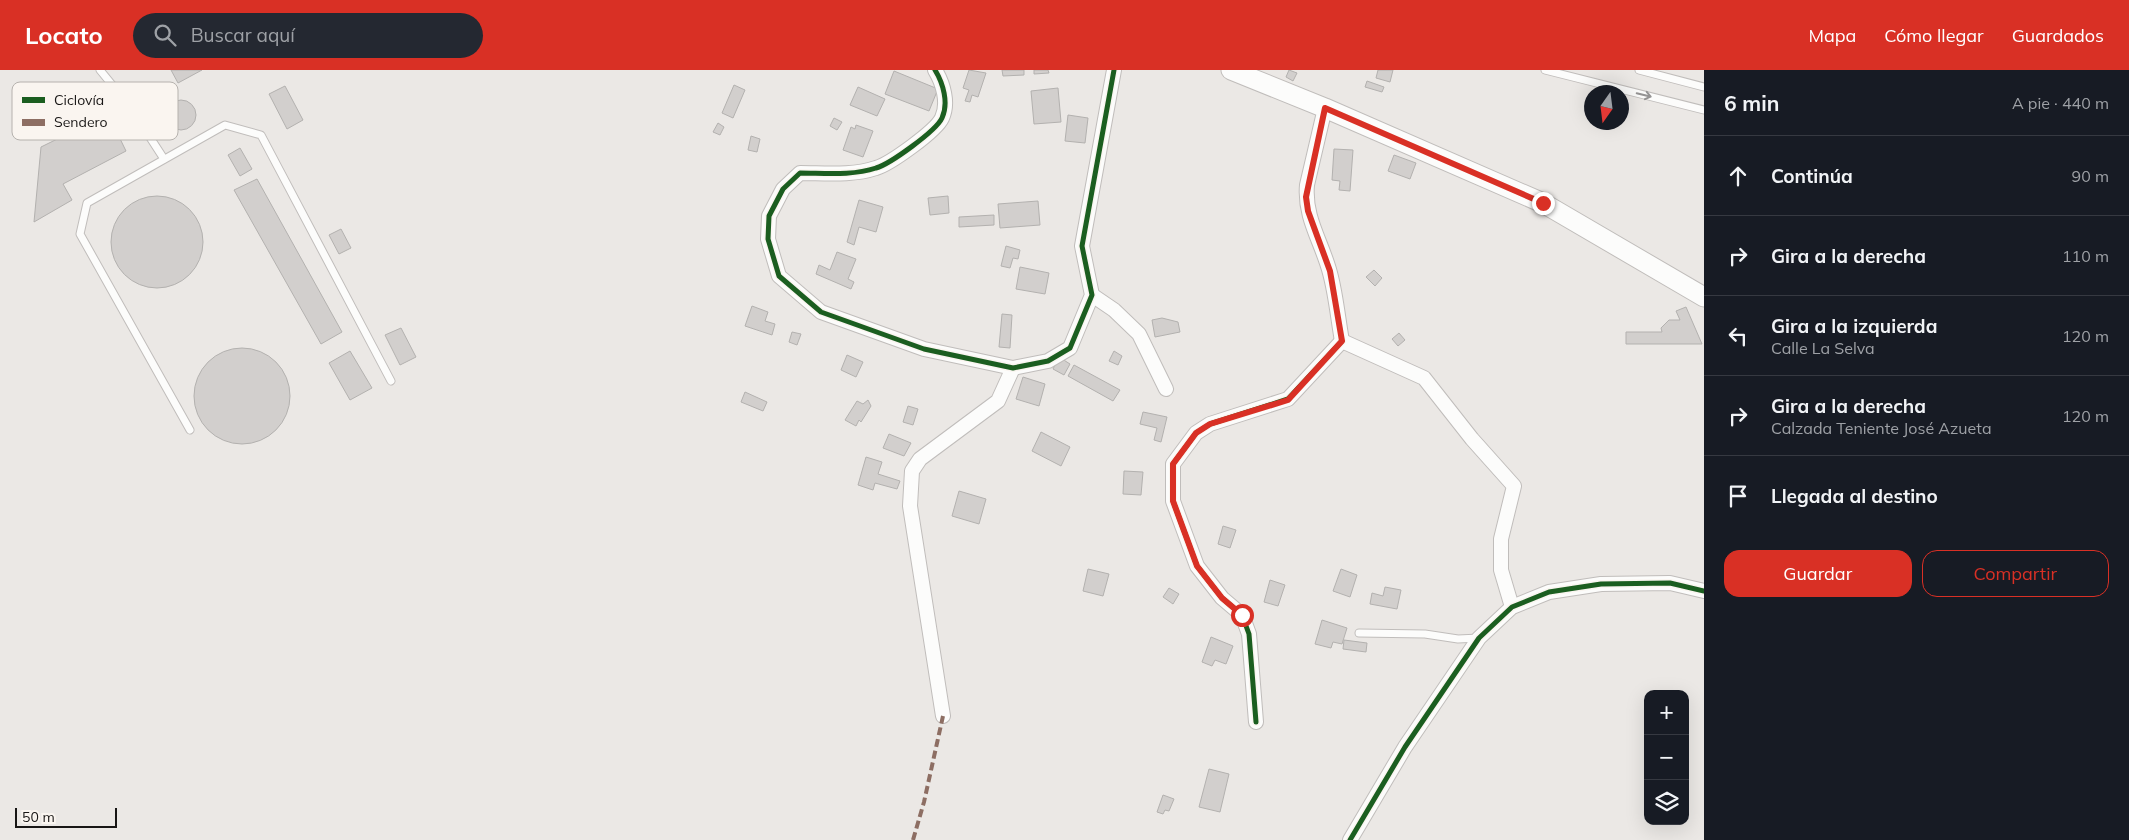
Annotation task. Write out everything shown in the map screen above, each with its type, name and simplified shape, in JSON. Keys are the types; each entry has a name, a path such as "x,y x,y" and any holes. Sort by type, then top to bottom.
{"main road":[{"path":"1231,70 1325,108 1543,203 1704,297"}],"street":[{"path":"935,70 945,97 942,118 920,141 877,168 849,173 800,173 783,189 769,216 768,239 780,276 821,312 924,349 1013,368 1048,361 1070,348 1092,295 1082,246 1114,70"},
{"path":"1325,108 1306,197 1308,211 1330,271 1342,341"},
{"path":"1092,295 1114,310 1139,334 1166,389"},
{"path":"1342,341 1424,378 1472,439 1514,486 1501,539 1501,570 1512,607"},
{"path":"1256,722 1249,634 1242,615 1222,598 1197,566 1173,501 1173,464 1196,433 1210,424 1288,400 1342,341"},
{"path":"943,716 910,506 912,471 920,459 998,401 1013,368"},
{"path":"1350,840 1405,747 1479,638 1512,607 1549,592 1601,584 1670,583 1704,591"}],"lane":[{"path":"100,70 110,82"},
{"path":"1545,70 1562,72 1704,110"},
{"path":"1639,70 1704,87"},
{"path":"190,430 80,234 86,203 225,125 261,135 391,381"},
{"path":"152,140 164,159"},
{"path":"1359,634 1424,634 1458,638 1479,638"}],"building":[{"path":"171,70 202,70 178,83"},
{"path":"969,70 986,73 978,97 972,95 970,102 965,101 969,90 963,88"},
{"path":"1002,70 1024,70 1024,75 1003,76"},
{"path":"1034,70 1048,70 1049,73 1034,74"},
{"path":"1289,70 1297,73 1293,81 1286,77"},
{"path":"1378,70 1393,70 1390,82 1376,78"},
{"path":"894,71 938,89 929,111 885,94"},
{"path":"1367,81 1384,87 1382,92 1365,87"},
{"path":"734,85 745,90 733,118 722,113"},
{"path":"285,86 303,120 287,129 269,94"},
{"path":"858,87 885,99 877,116 850,105"},
{"path":"1058,88 1061,122 1034,124 1031,91"},
{"path":"178,100 187,101 195,109 195,121 187,129 178,130"},
{"path":"1068,115 1088,118 1085,143 1065,141"},
{"path":"834,118 842,122 837,130 830,126"},
{"path":"718,123 724,127 720,135 713,132"},
{"path":"856,125 873,131 863,157 843,150 851,127 855,129"},
{"path":"751,136 760,139 757,152 748,150"},
{"path":"55,140 121,140 126,151 63,184 72,200 34,222 41,147"},
{"path":"240,148 252,169 240,176 228,155"},
{"path":"1334,149 1353,150 1350,191 1339,190 1340,181 1332,180"},
{"path":"1394,155 1416,163 1410,179 1388,171"},
{"path":"257,179 342,332 321,344 234,190"},
{"path":"157,196 175,199 190,209 200,224 203,242 200,260 190,275 175,285 157,288 139,285 124,275 114,260 111,242 114,224 124,209 139,199"},
{"path":"948,196 949,213 930,215 928,198"},
{"path":"859,200 883,207 876,232 859,227 854,245 847,242"},
{"path":"1038,201 1040,225 1000,228 998,204"},
{"path":"994,215 994,225 959,227 959,217"},
{"path":"341,229 351,248 339,254 329,235"},
{"path":"1006,246 1020,250 1018,259 1013,258 1010,268 1001,266"},
{"path":"837,252 856,259 848,279 854,282 851,289 816,274 819,265 830,270"},
{"path":"1020,267 1049,273 1045,294 1016,289"},
{"path":"1374,270 1382,278 1375,286 1366,277"},
{"path":"752,306 768,312 765,321 775,324 772,335 745,326"},
{"path":"1686,307 1702,344 1626,344 1626,332 1662,332 1661,328 1669,320 1680,320 1676,311"},
{"path":"1002,314 1012,315 1010,348 999,347"},
{"path":"1162,318 1178,322 1180,332 1155,337 1152,320"},
{"path":"401,328 416,357 400,365 385,335"},
{"path":"792,332 801,334 797,345 789,342"},
{"path":"1399,333 1405,340 1398,346 1392,339"},
{"path":"242,348 260,352 276,362 286,378 290,396 286,414 276,430 260,440 242,444 224,440 208,430 198,414 194,396 198,378 208,362 224,352"},
{"path":"350,351 372,388 350,400 329,363"},
{"path":"1114,351 1122,356 1118,365 1109,361"},
{"path":"847,355 863,362 856,377 841,370"},
{"path":"1059,357 1070,364 1064,375 1053,369"},
{"path":"1074,365 1120,390 1113,401 1068,376"},
{"path":"1023,377 1045,384 1039,406 1016,399"},
{"path":"745,392 767,402 763,411 741,402"},
{"path":"868,400 871,406 861,422 859,420 856,426 845,420 857,401 863,404"},
{"path":"908,406 918,409 913,425 903,422"},
{"path":"1143,412 1167,417 1161,442 1154,440 1157,428 1140,424"},
{"path":"1041,432 1070,447 1061,466 1032,451"},
{"path":"889,434 911,443 904,456 883,448"},
{"path":"866,457 882,462 878,474 900,481 897,489 875,483 873,490 858,485"},
{"path":"1124,471 1143,472 1141,495 1123,494"},
{"path":"959,491 986,499 979,524 952,516"},
{"path":"1223,526 1236,530 1230,548 1218,544"},
{"path":"1088,569 1109,574 1103,596 1083,591"},
{"path":"1341,569 1357,575 1350,597 1333,591"},
{"path":"1270,580 1285,585 1278,606 1264,602"},
{"path":"1385,587 1401,590 1397,609 1370,604 1372,593 1383,596"},
{"path":"1169,588 1179,594 1173,604 1163,597"},
{"path":"1322,620 1347,628 1342,644 1333,642 1331,648 1315,644"},
{"path":"1211,637 1233,646 1226,664 1215,660 1212,666 1202,662"},
{"path":"1344,640 1367,643 1366,652 1343,649"},
{"path":"1209,769 1229,774 1220,812 1199,807"},
{"path":"1163,795 1174,799 1169,811 1165,810 1163,814 1157,812"}],"marked path":[{"path":"913,840 924,802 943,716"}],"cycle path":[{"path":"935,70 943,87 945,100 944,112 938,124 901,154 876,168 848,173 800,173 783,189 769,216 768,239 779,276 821,312 924,349 1013,368 1048,361 1070,348 1092,295 1082,246 1114,70"},
{"path":"1256,722 1249,634 1242,615 1222,598 1197,566 1173,501 1173,464 1196,433 1210,424 1288,399 1342,341"},
{"path":"1350,840 1405,747 1479,638 1512,607 1549,592 1601,584 1670,583 1704,591"}],"route":[{"path":"1242,615 1222,598 1197,566 1173,501 1173,464 1196,433 1210,424 1254,408 1288,400 1342,341 1330,271 1308,211 1306,197 1307,184 1325,108 1543,203"}]}
